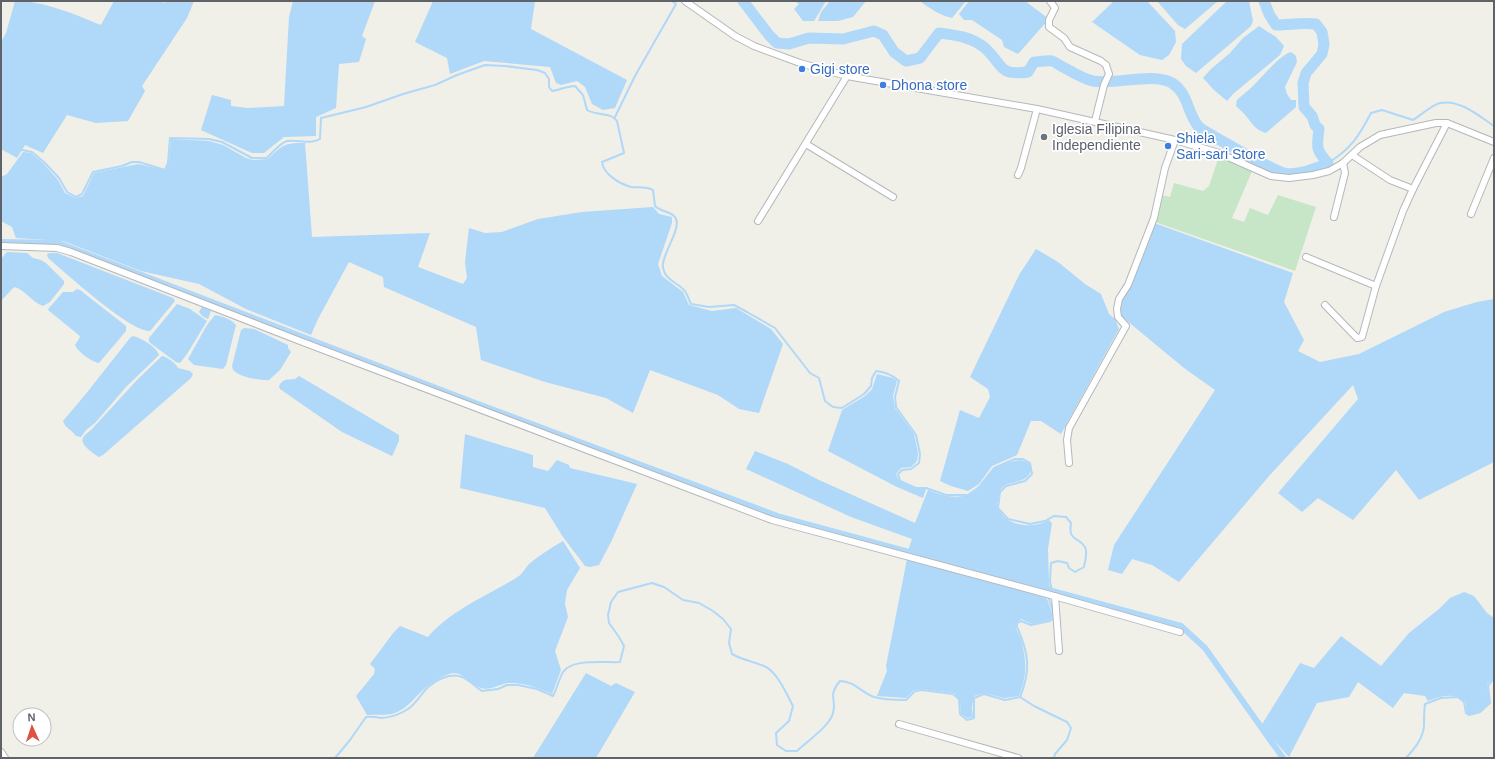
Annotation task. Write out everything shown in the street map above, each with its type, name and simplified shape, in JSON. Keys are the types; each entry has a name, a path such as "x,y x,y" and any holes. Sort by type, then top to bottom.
{"street":[{"path":"685,1 735,36 754,46 800,63 847,76 1037,109 1175,140 1218,153 1271,176 1289,178 1329,171 1343,163 1360,147 1380,134 1436,123 1447,123 1494,142"},
{"path":"1050,1 1055,8 1048,20 1049,27 1064,38 1070,47 1102,61 1106,65 1109,74 1104,85 1095,121"},
{"path":"758,221 847,76"},
{"path":"1018,174 1037,109"},
{"path":"1325,305 1355,336 1359,338 1363,334 1376,286 1387,259 1403,211 1447,123"},
{"path":"1069,462 1067,440 1069,428 1126,326 1118,317 1117,309 1119,299 1128,285 1154,218 1165,168 1175,140"},
{"path":"806,144 893,197"},
{"path":"1352,155 1390,180 1413,189"},
{"path":"1471,214 1494,158"},
{"path":"1334,217 1345,173 1343,163"},
{"path":"1,246 57,248 71,252 315,347 772,520 1051,595 1180,632"},
{"path":"1306,257 1376,286"},
{"path":"1051,595 1059,652"},
{"path":"899,724 1018,758"},
{"path":"1,752 5,758"}],"green space":[{"path":"1219,156 1253,169 1232,218 1244,222 1250,208 1268,215 1278,195 1316,207 1295,271 1155,222 1161,195 1170,197 1174,183 1203,191 1209,186"}],"water":[{"path":"15,1 37,3 48,6 101,25 114,1 159,1 165,3 166,1 194,1 187,18 142,86 145,91 128,121 96,123 67,115 43,153 25,145 17,158 1,149 1,42 6,33"},
{"path":"293,1 375,1 362,36 366,39 359,62 339,64 336,108 316,117 316,136 284,137 264,153 252,153 201,130 212,95 231,100 231,106 248,108 284,106 289,17"},
{"path":"433,1 535,1 531,29 627,80 615,108 603,110 592,104 585,87 577,81 561,85 556,83 550,67 484,61 450,74 447,58 415,42"},
{"path":"795,1 826,1 814,21 803,21 794,9 799,4"},
{"path":"830,1 866,1 853,17 838,21 818,21 821,12"},
{"path":"920,1 966,1 952,18 935,11"},
{"path":"969,1 1025,1 1049,19 1018,54 1004,47 1002,40 972,20 964,20 959,14"},
{"path":"1114,1 1147,1 1175,31 1176,42 1169,55 1162,60 1140,55 1092,22"},
{"path":"1157,1 1218,1 1185,29 1178,25"},
{"path":"1227,1 1249,1 1253,21 1251,26 1196,73 1186,66 1181,59 1182,44"},
{"path":"1259,26 1276,37 1284,46 1280,55 1233,94 1227,101 1203,78 1230,53 1243,38"},
{"path":"1291,52 1296,56 1297,62 1285,87 1291,100 1296,100 1296,107 1266,133 1257,128 1236,106 1237,100 1282,57"},
{"path":"171,139 209,141 223,145 246,158 253,160 268,159 280,148 288,144 305,143 312,237 430,233 418,267 463,284 467,278 465,262 469,228 485,233 502,232 538,219 582,212 653,207 659,214 672,217 672,223 658,264 662,276 683,292 689,305 712,311 736,308 771,329 783,344 759,413 739,409 718,395 650,370 633,413 606,398 545,382 481,360 476,327 384,287 383,277 349,262 311,335 246,309 199,284 141,271 63,241 16,238 12,227 1,221 1,177 7,174 23,152 31,153 43,163 58,180 65,193 76,198 83,196 94,173 138,164 165,170 169,163"},
{"path":"1154,223 1293,273 1284,302 1304,340 1298,351 1320,362 1359,354 1444,312 1477,302 1494,299 1494,462 1419,500 1396,470 1353,520 1318,498 1302,512 1278,493 1358,399 1353,385 1269,476 1179,582 1152,565 1132,559 1122,574 1108,570 1114,545 1215,390 1184,368 1120,315 1118,309 1121,300"},
{"path":"1036,249 1058,262 1085,284 1101,294 1109,314 1115,319 1119,329 1061,434 1041,421 1031,421 1017,455 992,466 979,484 968,491 951,486 940,481 960,410 979,418 990,397 988,389 970,377 1019,275"},
{"path":"7,252 27,253 33,258 41,260 64,281 64,284 50,302 43,306 15,287 1,301 1,259"},
{"path":"57,253 173,298 175,301 150,331 141,329 128,322 83,288 48,258 47,254"},
{"path":"77,289 126,326 126,331 99,363 89,359 79,351 75,345 80,336 48,310 63,292 73,292"},
{"path":"177,304 190,309 207,321 180,363 176,362 149,342 149,338"},
{"path":"202,307 211,311 208,319 202,316 199,312"},
{"path":"215,315 226,318 236,325 226,365 223,369 194,365 188,359 207,325"},
{"path":"244,328 254,329 288,345 291,352 280,370 269,380 245,377 233,370 232,366 241,330"},
{"path":"133,336 148,343 158,352 159,355 126,387 81,437 76,436 63,421"},
{"path":"162,356 171,360 178,368 190,371 193,374 191,378 99,457 88,449 83,443 85,435"},
{"path":"877,374 893,378 897,381 893,396 895,408 914,434 918,453 917,461 911,467 901,468 896,474 899,481 916,489 926,489 923,498 897,487 828,451 842,410 865,396 872,389"},
{"path":"299,376 399,435 399,441 392,456 342,432 280,389 279,386 281,383 287,380 295,379"},
{"path":"465,434 533,455 533,467 548,471 557,460 569,465 570,468 637,484 599,565 590,567 585,566 563,537 545,508 460,488"},
{"path":"755,451 788,464 819,480 915,523 928,490 947,496 957,497 967,495 979,488 994,469 1000,465 1020,460 1027,462 1032,468 1029,474 1026,478 1003,487 999,493 997,507 1006,519 1018,524 1034,525 1049,520 1052,523 1048,549 1050,589 908,551 912,539 851,517 746,469"},
{"path":"563,541 580,568 567,590 565,604 568,617 555,651 561,670 552,694 519,683 508,683 484,689 473,684 462,675 454,673 442,677 430,684 400,711 388,714 367,715 356,696 374,674 375,669 370,664 400,626 428,637 448,618 519,576 529,564"},
{"path":"907,559 1046,596 1053,616 1050,620 1032,624 1021,619 1016,623 1025,662 1024,681 1019,696 1004,698 984,693 974,696 972,707 973,717 967,718 961,714 960,700 954,693 922,689 914,690 906,698 877,696 887,671 886,666"},
{"path":"1464,592 1474,596 1487,613 1494,618 1494,677 1487,685 1490,703 1480,711 1469,715 1467,713 1465,701 1456,696 1442,696 1428,701 1425,696 1404,693 1393,708 1358,682 1349,697 1317,703 1289,757 1261,726 1300,663 1314,668 1341,636 1381,666 1409,633 1439,609 1450,598"},
{"path":"586,673 611,686 616,683 635,692 596,758 533,758"}],"waterway":[{"path":"615,117 635,76 676,4 672,1"},
{"path":"743,1 777,43 789,44 809,38 843,39 874,31 883,35 894,52 906,61 920,58 939,33 970,39 981,45 1006,71 1018,73 1028,72 1034,62 1052,61 1081,77 1093,81 1102,82 1145,79 1164,80 1172,83 1181,92 1194,121 1198,126 1278,171 1295,174 1312,170 1328,163 1318,148 1319,129 1315,125 1312,116 1304,107 1303,83 1306,73 1322,54 1324,44 1322,32 1316,24 1311,23 1276,25 1269,14 1264,1"},
{"path":"22,150 32,152 45,163 59,178 67,192 76,197 82,194 93,172 122,166 132,162 139,162 165,170 168,163 170,138 209,139 222,142 252,158 267,158 284,142 312,142 320,139 321,118 366,107 435,85 485,65 537,70 545,73 549,79 549,87 552,91 575,86 583,95 587,110 611,116 617,121 624,153 602,162 605,171 617,181 627,186 648,188 653,190 655,206 672,214 677,220 675,233 665,256 663,268 669,279 685,291 691,304 709,307 734,305 775,328 810,373 819,378 825,401 833,407 842,408 864,394 871,386 872,378 876,371 888,374 899,381 895,397 896,407 916,435 920,454 919,463 911,469 902,470 898,474 900,481 916,488 926,488 946,495 968,495 979,487 994,468 1015,459 1023,459 1030,463 1032,474 1025,481 1006,486 1000,492 998,508 1008,519 1030,524 1045,521 1054,516 1066,517 1071,523 1070,529 1072,536 1085,547 1086,552 1084,567 1075,572 1069,568 1067,563 1058,561 1051,563 1050,581 1052,591 1048,596 1053,612"},
{"path":"1328,163 1349,147 1371,113 1382,110 1413,120 1434,106 1447,102 1469,109 1494,126"},
{"path":"1,242 58,243 470,401 780,517 1181,626 1205,648 1283,758"},
{"path":"335,758 366,717 384,718 402,713 413,705 426,689 438,680 448,676 458,676 467,679 482,691 498,689 507,685 518,685 537,689 553,696 563,672 567,668 589,662 620,662 624,646 609,623 608,615 611,602 618,592 652,583 664,587 683,600 699,603 713,611 723,619 731,629 729,643 732,654 764,666 777,678 793,706 789,721 776,733 777,745 786,751 797,751 817,734 831,718 834,708 833,694 840,681 850,683 874,697 886,699 906,700 915,691 922,690 953,694 959,699 960,714 967,720 974,718 974,698 984,694 1005,700 1020,697 1034,706 1067,722 1071,728 1067,740 1055,754 1054,758"},
{"path":"1020,697 1026,678 1027,662 1017,623 1021,621 1031,625 1050,621 1055,617"},
{"path":"1406,758 1422,735 1425,704 1441,698 1458,697 1464,702 1466,713 1469,715 1480,712 1490,703 1488,686 1494,678"}],"place":[{"name":"Gigi store","path":"802,69"},
{"name":"Dhona store","path":"883,85"},
{"name":"Iglesia Filipina Independiente","path":"1044,137"},
{"name":"Shiela Sari-sari Store","path":"1168,146"}]}
